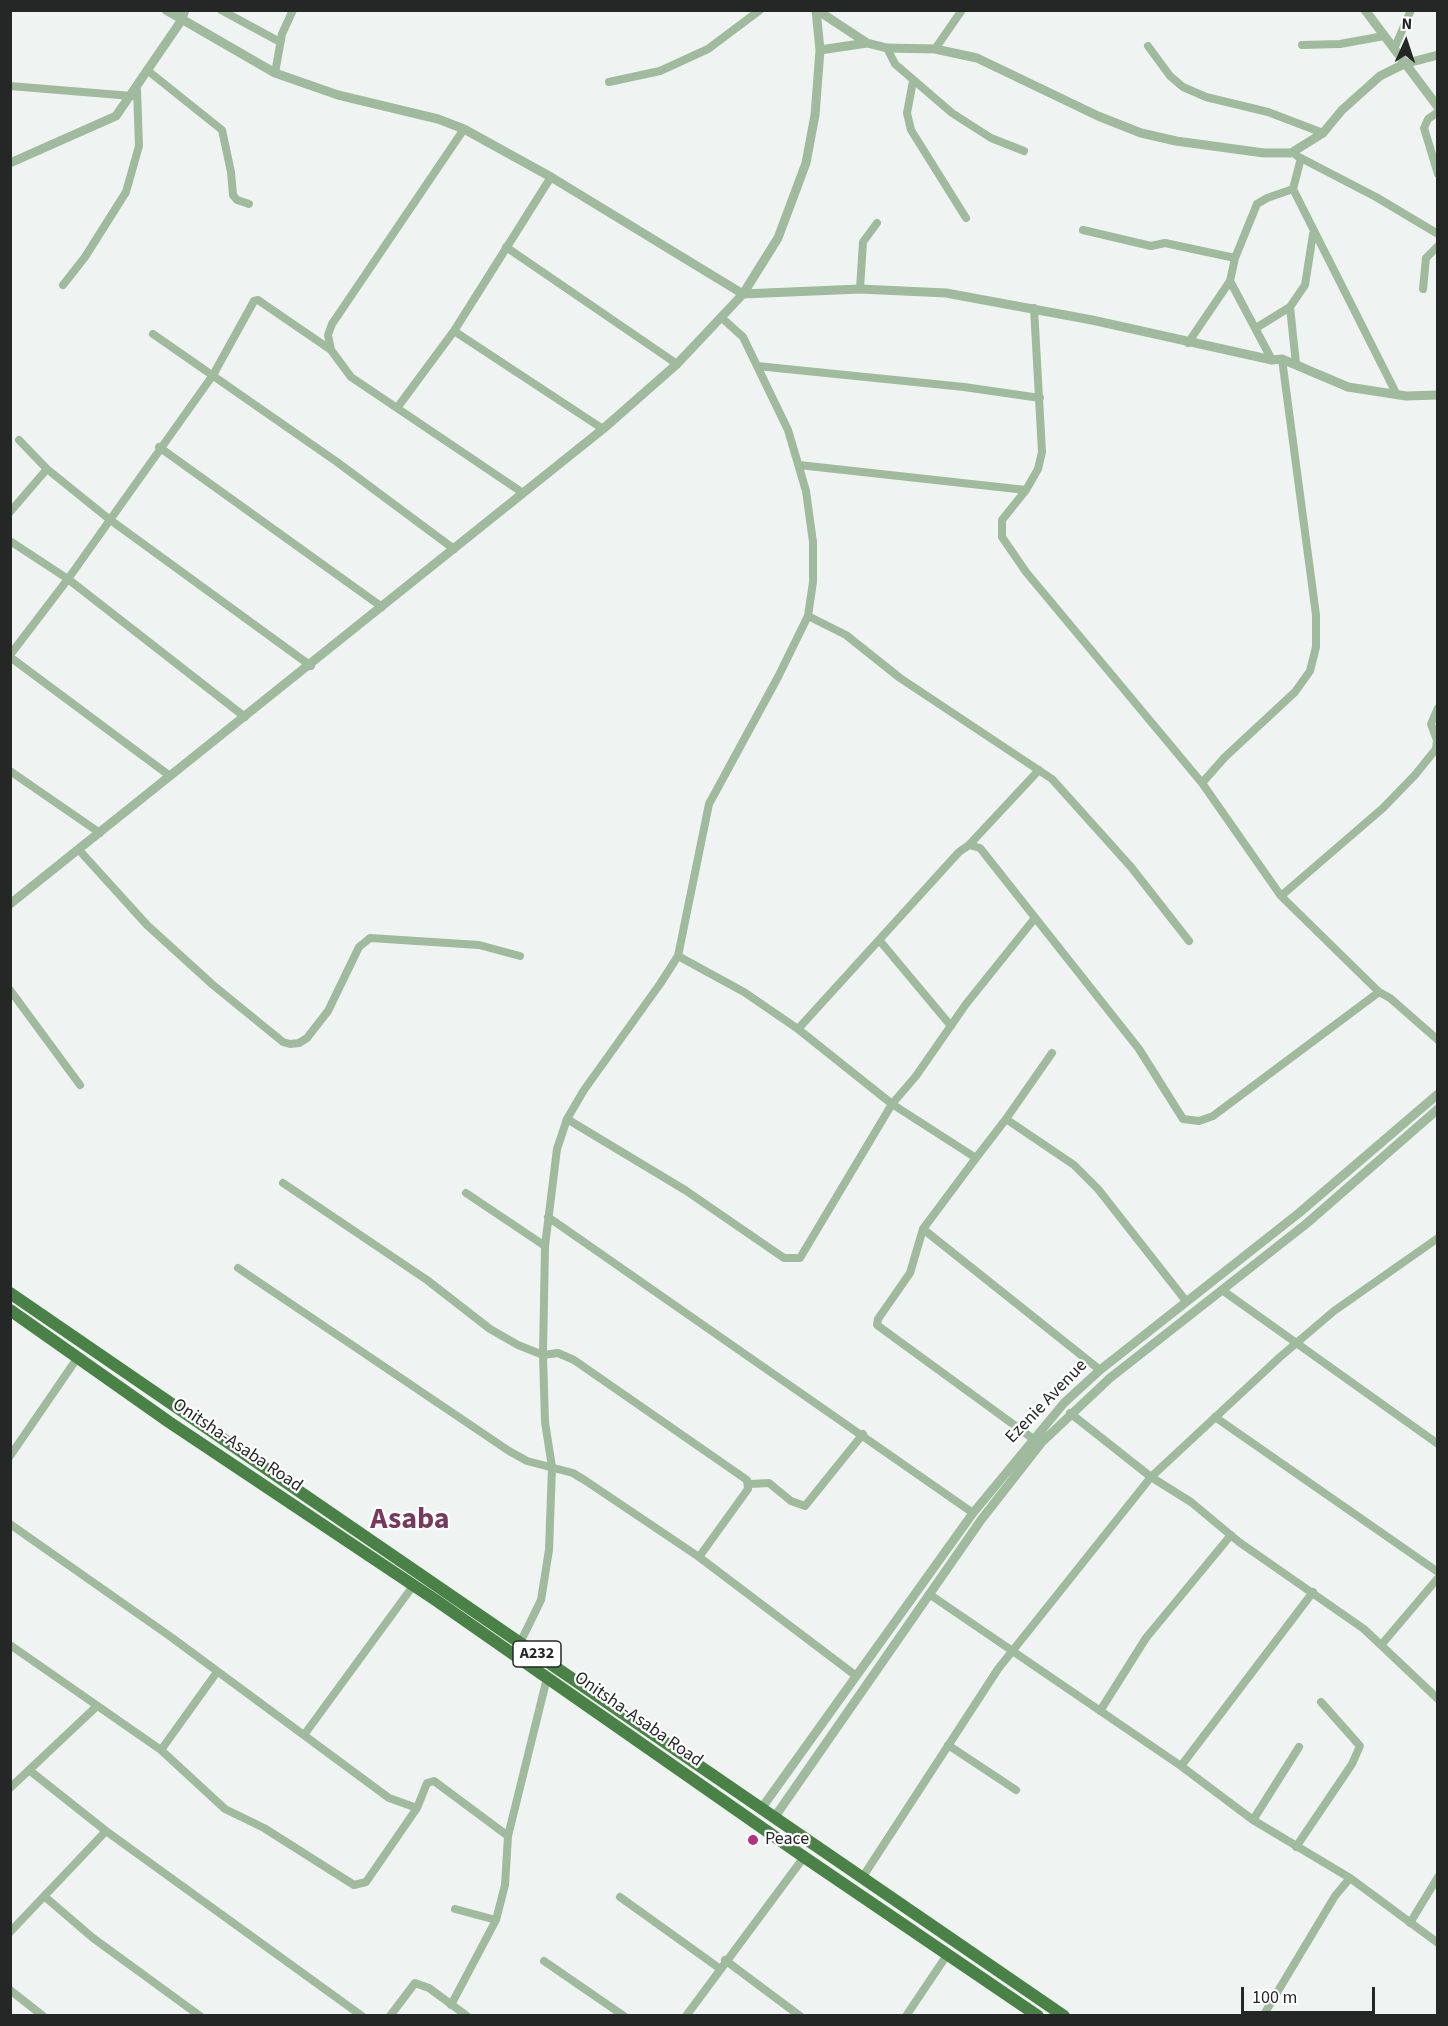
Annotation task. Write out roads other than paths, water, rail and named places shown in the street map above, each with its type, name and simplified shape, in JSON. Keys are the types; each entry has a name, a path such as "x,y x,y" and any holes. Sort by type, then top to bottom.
{"highway":[{"name":"A232","path":"10,1293 1064,2016"},
{"name":"Onitsha-Asaba Road","path":"10,1310 1038,2016"},
{"path":"249,1476 255,1460"}],"street":[{"path":"166,10 181,21 275,73 338,95 438,119 464,129 551,177 743,294 860,289 946,293 1034,308 1188,343 1296,364 1348,387 1397,395 1437,395"},
{"path":"10,163 98,127 116,116 134,93 181,21 185,10"},
{"path":"221,10 280,42"},
{"path":"275,73 280,42 294,10"},
{"path":"609,82 660,71 708,49 760,10"},
{"path":"816,10 867,43 887,48 935,49 977,58 1098,116 1142,133 1218,148 1291,153 1376,197 1437,234"},
{"path":"10,904 311,666 603,429 677,364 722,318 743,294 778,238 806,163 814,123 820,50 816,10"},
{"path":"935,49 962,10"},
{"path":"1365,10 1437,110 1428,119 1425,128 1437,174"},
{"path":"1394,49 1411,10"},
{"path":"1302,45 1340,44 1384,36"},
{"path":"820,50 867,43"},
{"path":"1148,46 1170,76 1183,87 1206,97 1268,112 1323,133"},
{"path":"887,48 895,64 952,113 991,138 1024,151"},
{"path":"1291,153 1323,133 1363,89 1380,76 1404,64 1437,55"},
{"path":"147,70 222,130 231,172 233,195 237,200 249,204"},
{"path":"913,81 907,114 911,130 966,219"},
{"path":"10,86 134,93"},
{"path":"63,285 85,257 126,192 139,146 134,93"},
{"path":"331,350 328,335 332,324 464,129"},
{"path":"1301,158 1293,189 1313,234 1397,395"},
{"path":"397,408 454,331 551,177"},
{"path":"1188,343 1230,281 1235,258 1257,204 1293,189"},
{"path":"860,289 863,242 877,223"},
{"path":"1083,230 1151,246 1165,243 1235,258"},
{"path":"1256,328 1290,307 1305,285 1313,234"},
{"path":"1423,289 1426,258 1437,246"},
{"path":"506,247 677,364"},
{"path":"1202,783 1226,756 1295,693 1310,671 1316,647 1316,615 1277,360 1230,281"},
{"path":"170,776 10,656 68,579 159,447 213,375 254,301 258,300 331,350 351,377 523,493"},
{"path":"1290,307 1296,364"},
{"path":"1034,308 1042,452 1038,469 1026,490 1002,520 1002,537 1026,572 1202,783 1281,896 1379,992 1390,998 1437,1040"},
{"path":"520,1642 541,1600 549,1550 552,1467 546,1422 543,1355 545,1246 557,1149 567,1119 603,1061 678,956 709,804 778,677 808,616 813,582 813,542 800,465 788,430 743,337 722,318"},
{"path":"454,331 603,429"},
{"path":"153,334 454,549"},
{"path":"757,366 964,387 1040,398"},
{"path":"19,440 48,469 109,519 311,666"},
{"path":"159,447 382,607"},
{"path":"800,465 1026,490"},
{"path":"10,512 48,469"},
{"path":"10,541 68,579 244,717"},
{"path":"808,616 846,635 900,678 1039,770 1070,796 1189,941"},
{"path":"1281,896 1383,807 1415,775 1436,748 1437,740 1431,724 1437,708"},
{"path":"798,1029 959,852 1039,770"},
{"path":"10,771 100,832"},
{"path":"969,844 980,848 1138,1049 1178,1115 1190,1122 1214,1116 1379,992"},
{"path":"79,850 147,925 213,985 283,1042 290,1044 298,1044 314,1029 339,990 359,946 370,938 480,945 520,956"},
{"path":"567,1119 685,1190 784,1258 793,1260 800,1258 892,1104 928,1061 951,1026 1035,918"},
{"path":"880,941 951,1026"},
{"path":"678,956 744,992 798,1029 892,1104 976,1158"},
{"path":"10,990 80,1084"},
{"path":"1032,1438 878,1328 878,1320 910,1273 923,1229 1006,1119 1052,1053"},
{"name":"Ezenie Avenue","path":"761,1809 973,1513 1032,1438 1064,1403 1100,1370 1299,1213 1437,1094"},
{"name":"Ezenie Avenue","path":"774,1818 981,1520 1042,1442 1070,1413 1110,1378 1306,1224 1437,1109"},
{"path":"1006,1119 1085,1173 1186,1301"},
{"path":"283,1183 427,1280 490,1329 518,1346 543,1355 558,1353 574,1360 743,1476 750,1484"},
{"path":"466,1193 545,1246"},
{"path":"548,1217 863,1434 973,1513"},
{"path":"923,1229 1100,1370"},
{"path":"862,1878 998,1669 1014,1652 1150,1477 1334,1311 1437,1238"},
{"path":"1247,1254 1255,1264"},
{"path":"238,1268 509,1451 527,1461 573,1473 586,1481 699,1557 855,1675"},
{"path":"1222,1290 1437,1444"},
{"path":"10,1456 78,1357"},
{"path":"1070,1413 1150,1477 1191,1502 1231,1535 1382,1644 1437,1699"},
{"path":"1215,1417 1437,1572"},
{"path":"750,1484 769,1483 791,1501 805,1506 863,1434"},
{"path":"699,1557 750,1484"},
{"path":"10,1524 389,1798 417,1809"},
{"path":"1100,1711 1146,1638 1231,1535"},
{"path":"1382,1644 1437,1578"},
{"path":"304,1735 413,1586"},
{"path":"1181,1766 1313,1592"},
{"path":"929,1594 1181,1766 1252,1820 1350,1878 1437,1943"},
{"path":"12,1649 161,1750 225,1809 264,1828 354,1885 366,1882 417,1809 428,1783 434,1781 508,1836"},
{"path":"161,1750 217,1672"},
{"path":"451,2005 495,1920 505,1885 508,1836 547,1678"},
{"path":"1296,1847 1352,1764 1360,1746 1321,1702"},
{"path":"10,1788 97,1706"},
{"path":"948,1745 1016,1790"},
{"path":"1252,1820 1299,1747"},
{"path":"29,1770 106,1831 362,2016"},
{"path":"10,1932 106,1831"},
{"path":"686,2016 719,1968 804,1857"},
{"path":"1410,1923 1437,1877"},
{"path":"1263,2016 1335,1896 1350,1878"},
{"path":"44,1896 93,1938 200,2016"},
{"path":"621,1898 719,1968"},
{"path":"455,1909 495,1920"},
{"path":"906,2016 947,1955"},
{"path":"725,1960 800,2016"},
{"path":"544,1961 624,2016"},
{"path":"390,2016 415,1983 429,1988 467,2016"},
{"path":"10,1990 42,2016"}],"place":[{"name":"Peace","path":"753,1840"}],"district":[{"name":"Asaba","path":"410,1521"}]}
